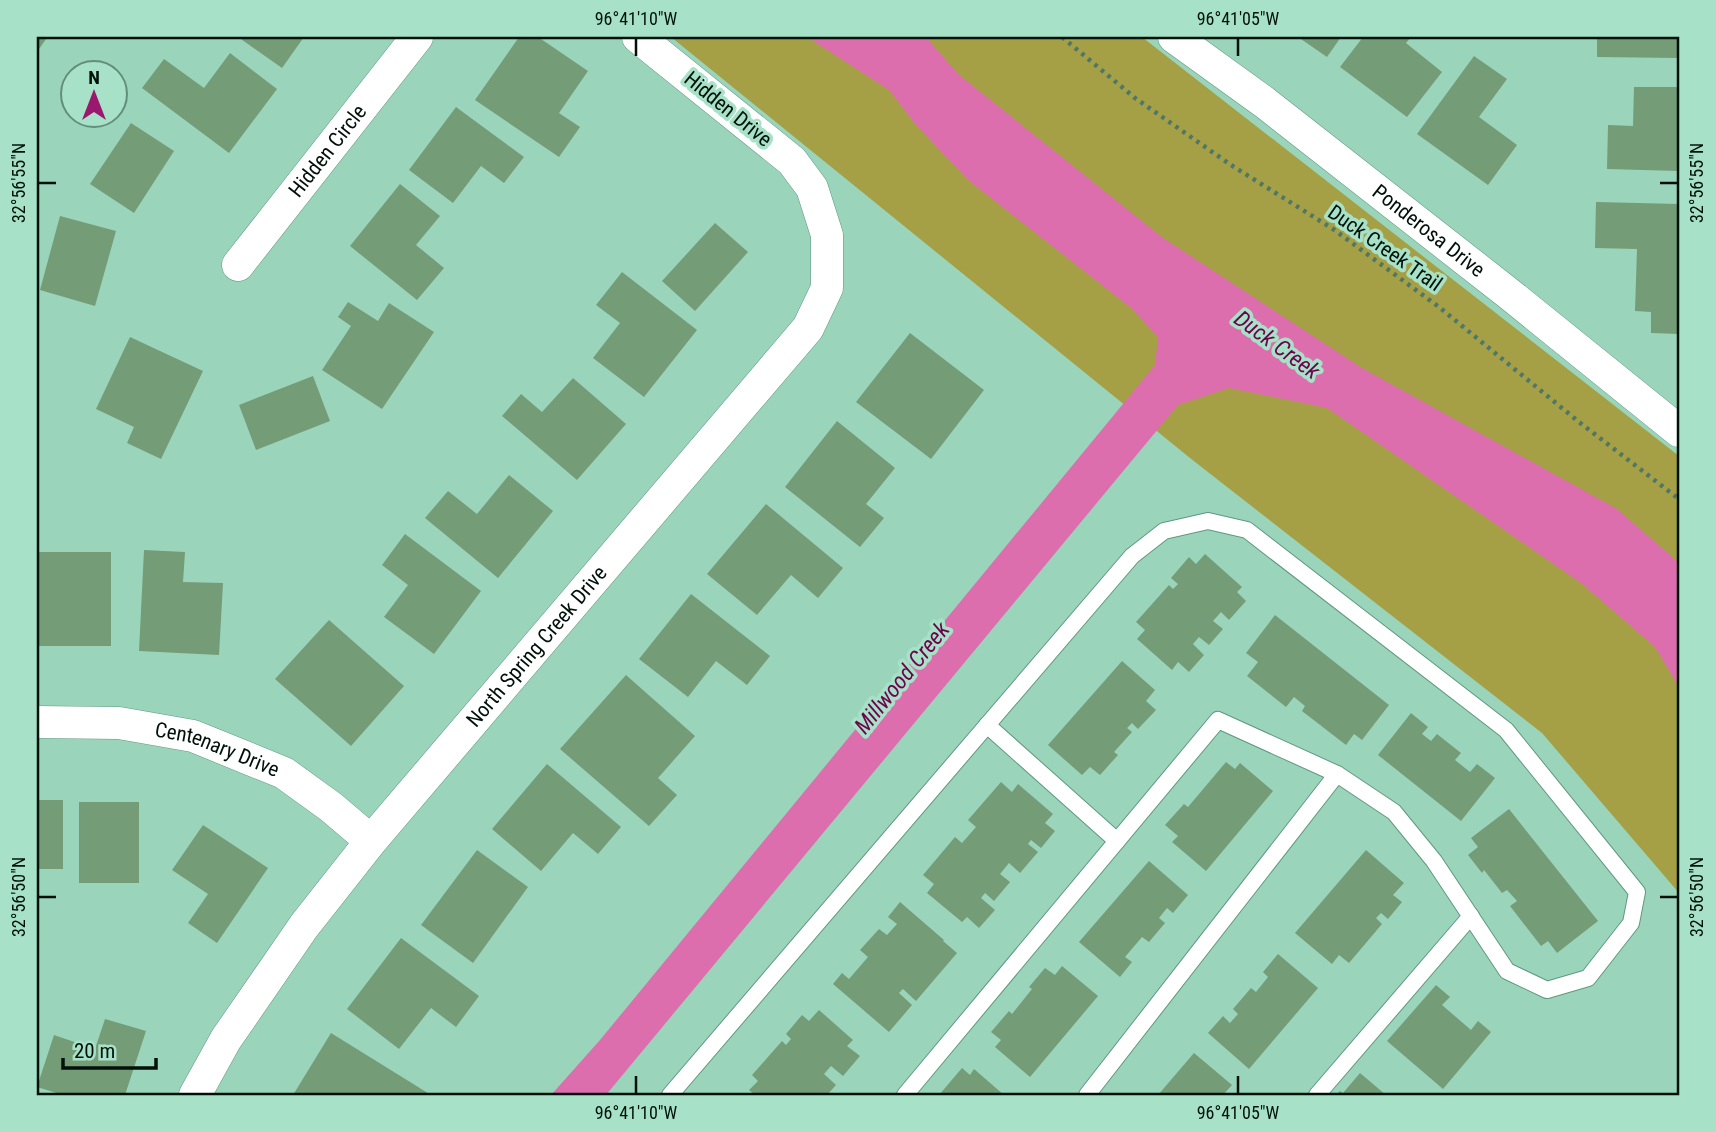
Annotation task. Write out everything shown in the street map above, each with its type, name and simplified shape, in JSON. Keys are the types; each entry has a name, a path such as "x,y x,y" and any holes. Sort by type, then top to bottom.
{"street":[{"name":"Hidden Circle","path":"238,265 417,37"},
{"name":"Hidden Drive","path":"638,37 792,161 812,188"},
{"name":"Ponderosa Drive","path":"1174,37 1286,118 1679,431"},
{"name":"North Spring Creek Drive","path":"195,1095 226,1039 304,926 371,841 808,328 827,288 827,235 812,188"},
{"name":"Centenary Drive","path":"37,722 119,723 192,736 284,773 331,807 371,841"}],"lane":[{"path":"670,1095 1132,556 1164,531 1208,522 1247,530 1506,730 1637,892 1631,923 1588,978 1547,990 1507,971 1434,861 1394,812 1337,774 1218,720 905,1095"},
{"path":"987,724 1117,841"},
{"path":"1087,1095 1337,774"},
{"path":"1317,1095 1471,916"}],"path":[{"name":"Duck Creek Trail","path":"1062,37 1135,98 1231,165 1333,229 1439,307 1579,422 1679,499"}],"shaded area":[{"path":"671,37 1142,37 1679,456 1679,893 1542,733 1190,458"}],"water":[{"path":"807,37 926,37 958,74 1163,238 1362,368 1617,509 1679,563 1679,687 1655,647 1581,583 1327,408 1229,388 1178,405 606,1095 551,1095 600,1040 1155,365 1158,337 1131,308 968,180 916,125 889,90"}],"building":[{"path":"37,37 46,39 37,52"},
{"path":"238,37 304,37 282,68"},
{"path":"519,37 538,37 588,71 559,113 580,127 559,157 475,100"},
{"path":"1298,37 1341,37 1327,57"},
{"path":"1363,37 1411,37 1406,43 1442,72 1407,117 1340,67"},
{"path":"1597,37 1679,37 1679,58 1597,57"},
{"path":"230,53 277,89 229,153 142,88 164,59 204,88"},
{"path":"1474,56 1507,79 1479,117 1517,145 1488,185 1417,134"},
{"path":"1634,87 1679,87 1679,171 1607,169 1608,125 1633,126"},
{"path":"456,107 524,157 504,183 481,166 453,203 409,170"},
{"path":"130,124 174,151 134,213 90,184 126,130 130,130"},
{"path":"400,184 440,216 416,245 444,268 417,300 350,246"},
{"path":"1596,202 1679,204 1679,334 1651,333 1651,312 1635,311 1637,249 1595,248"},
{"path":"60,216 116,231 95,306 40,290"},
{"path":"715,223 748,252 695,311 662,281"},
{"path":"622,272 697,330 644,397 593,358 620,323 596,305"},
{"path":"348,302 378,321 389,303 434,332 382,409 322,370 351,326 338,317"},
{"path":"910,333 984,390 931,459 856,402"},
{"path":"130,337 203,371 161,459 127,443 134,427 96,409"},
{"path":"313,376 330,421 256,450 239,405"},
{"path":"573,378 626,424 577,480 502,416 521,394 542,412"},
{"path":"837,421 895,468 866,504 884,518 860,547 785,487"},
{"path":"509,475 553,511 498,578 425,518 448,491 477,514"},
{"path":"766,504 843,568 818,598 791,575 757,615 707,574"},
{"path":"405,534 481,591 434,654 384,617 408,585 382,565"},
{"path":"144,550 185,552 183,582 223,583 219,655 139,651"},
{"path":"37,552 111,552 111,646 37,646"},
{"path":"1205,554 1242,587 1237,592 1246,601 1229,620 1221,612 1213,621 1223,629 1209,645 1199,637 1193,644 1204,655 1189,672 1178,662 1172,670 1137,639 1145,630 1136,622 1169,585 1173,589 1178,584 1171,578 1189,557 1196,564"},
{"path":"691,594 770,656 747,685 716,661 688,697 639,659"},
{"path":"1275,615 1389,705 1362,740 1354,734 1346,745 1302,711 1305,706 1294,697 1286,707 1247,676 1258,662 1246,653"},
{"path":"329,620 404,686 351,746 275,679"},
{"path":"1122,661 1155,690 1146,701 1156,710 1138,729 1132,723 1127,728 1132,732 1114,752 1118,755 1100,775 1090,767 1082,775 1048,745"},
{"path":"626,675 695,736 658,778 677,795 649,826 560,749"},
{"path":"1411,713 1428,727 1422,734 1431,741 1437,734 1461,753 1455,760 1470,772 1477,764 1495,778 1461,821 1378,755"},
{"path":"1226,762 1235,769 1240,763 1273,791 1206,871 1172,842 1178,836 1165,825 1184,804 1188,807"},
{"path":"547,764 621,827 598,854 573,833 541,871 492,829"},
{"path":"1001,782 1012,792 1018,784 1053,814 1045,823 1055,831 1041,848 1031,840 1028,844 1038,852 1020,873 1009,863 1000,874 1010,882 994,901 985,893 981,898 995,910 979,928 967,917 962,922 927,893 934,884 923,875 955,837 962,843 976,827 968,820"},
{"path":"37,800 63,800 63,869 37,869"},
{"path":"79,802 139,802 139,883 79,883"},
{"path":"1509,809 1598,921 1557,953 1548,941 1541,946 1510,906 1517,901 1507,890 1502,893 1468,855 1478,847 1471,838"},
{"path":"203,825 268,868 217,943 188,923 208,894 172,870"},
{"path":"477,850 528,887 473,963 421,925"},
{"path":"1366,850 1404,883 1393,895 1402,902 1388,919 1381,913 1376,918 1382,924 1349,963 1339,955 1332,964 1295,933"},
{"path":"1149,861 1188,895 1173,913 1167,908 1159,918 1165,923 1149,942 1142,937 1125,957 1132,962 1120,977 1079,942"},
{"path":"900,902 957,953 916,1001 903,989 899,993 912,1005 889,1032 833,984 842,973 849,979 868,957 860,950 879,929 887,935 897,924 888,917"},
{"path":"401,938 479,996 456,1027 431,1008 399,1049 347,1009"},
{"path":"1278,954 1318,988 1249,1069 1208,1033 1223,1016 1230,1023 1238,1014 1233,1009 1251,988 1256,992 1268,977 1263,972"},
{"path":"1062,966 1098,996 1030,1077 995,1047 1001,1040 991,1032 1009,1011 1012,1014 1045,968 1055,975"},
{"path":"1436,985 1450,997 1442,1005 1471,1030 1478,1021 1491,1032 1443,1089 1387,1041"},
{"path":"819,1010 853,1040 847,1046 860,1056 843,1076 831,1066 824,1074 836,1085 827,1095 755,1095 749,1090 758,1081 752,1075 782,1041 786,1045 791,1039 786,1034 802,1015 809,1021"},
{"path":"105,1019 146,1031 125,1095 63,1095 37,1087 54,1035 95,1049"},
{"path":"331,1033 431,1095 293,1095"},
{"path":"1194,1053 1232,1085 1223,1095 1158,1095"},
{"path":"962,1068 970,1075 974,1069 1004,1095 939,1095"},
{"path":"1360,1073 1386,1095 1336,1095 1340,1091 1343,1093"}],"water label":[{"name":"Duck Creek","path":"1277,345"},
{"name":"Millwood Creek","path":"902,678"}]}
